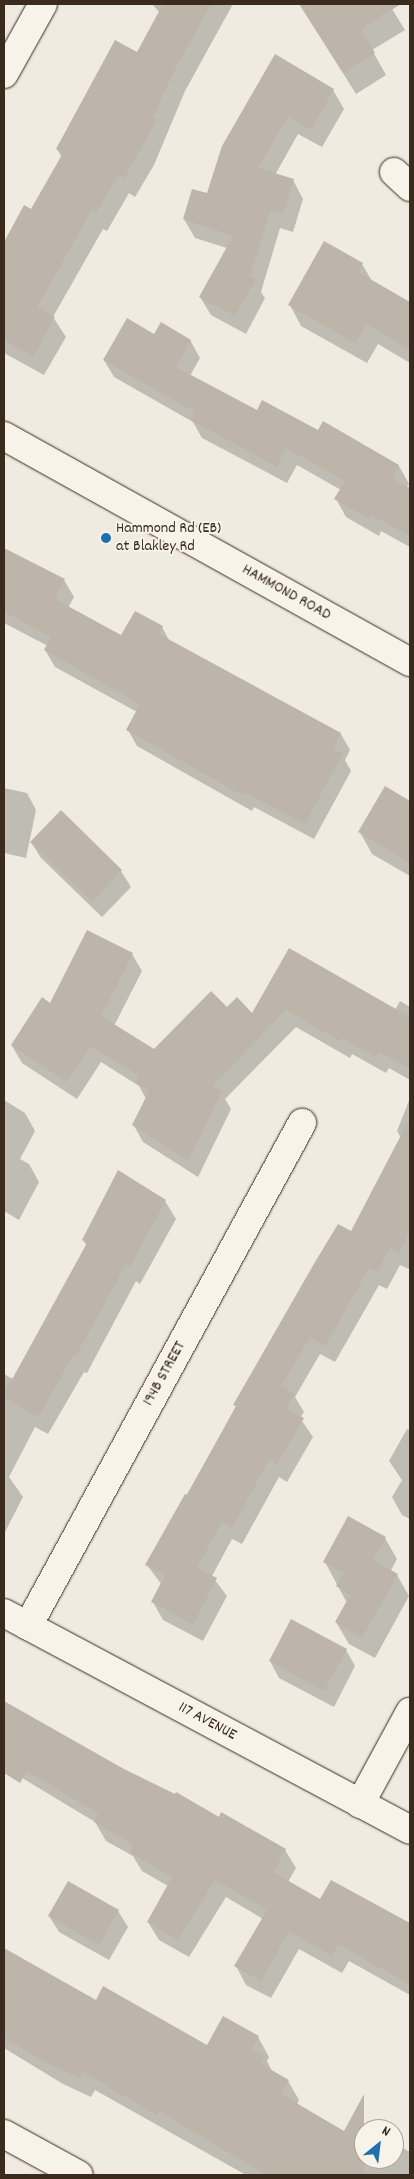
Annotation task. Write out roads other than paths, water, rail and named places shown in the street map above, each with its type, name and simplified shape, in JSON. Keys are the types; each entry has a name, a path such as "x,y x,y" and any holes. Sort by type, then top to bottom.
{"street":[{"path":"4,74 43,4"},
{"name":"HAMMOND ROAD","path":"4,436 410,662"},
{"name":"194B STREET","path":"28,1626 302,1123"},
{"name":"117 AVENUE","path":"4,1613 410,1830"},
{"path":"360,1804 410,1712"},
{"path":"4,2134 79,2175"}],"place":[{"name":"Hammond Rd (EB) at Blakley Rd","path":"106,538"}]}
